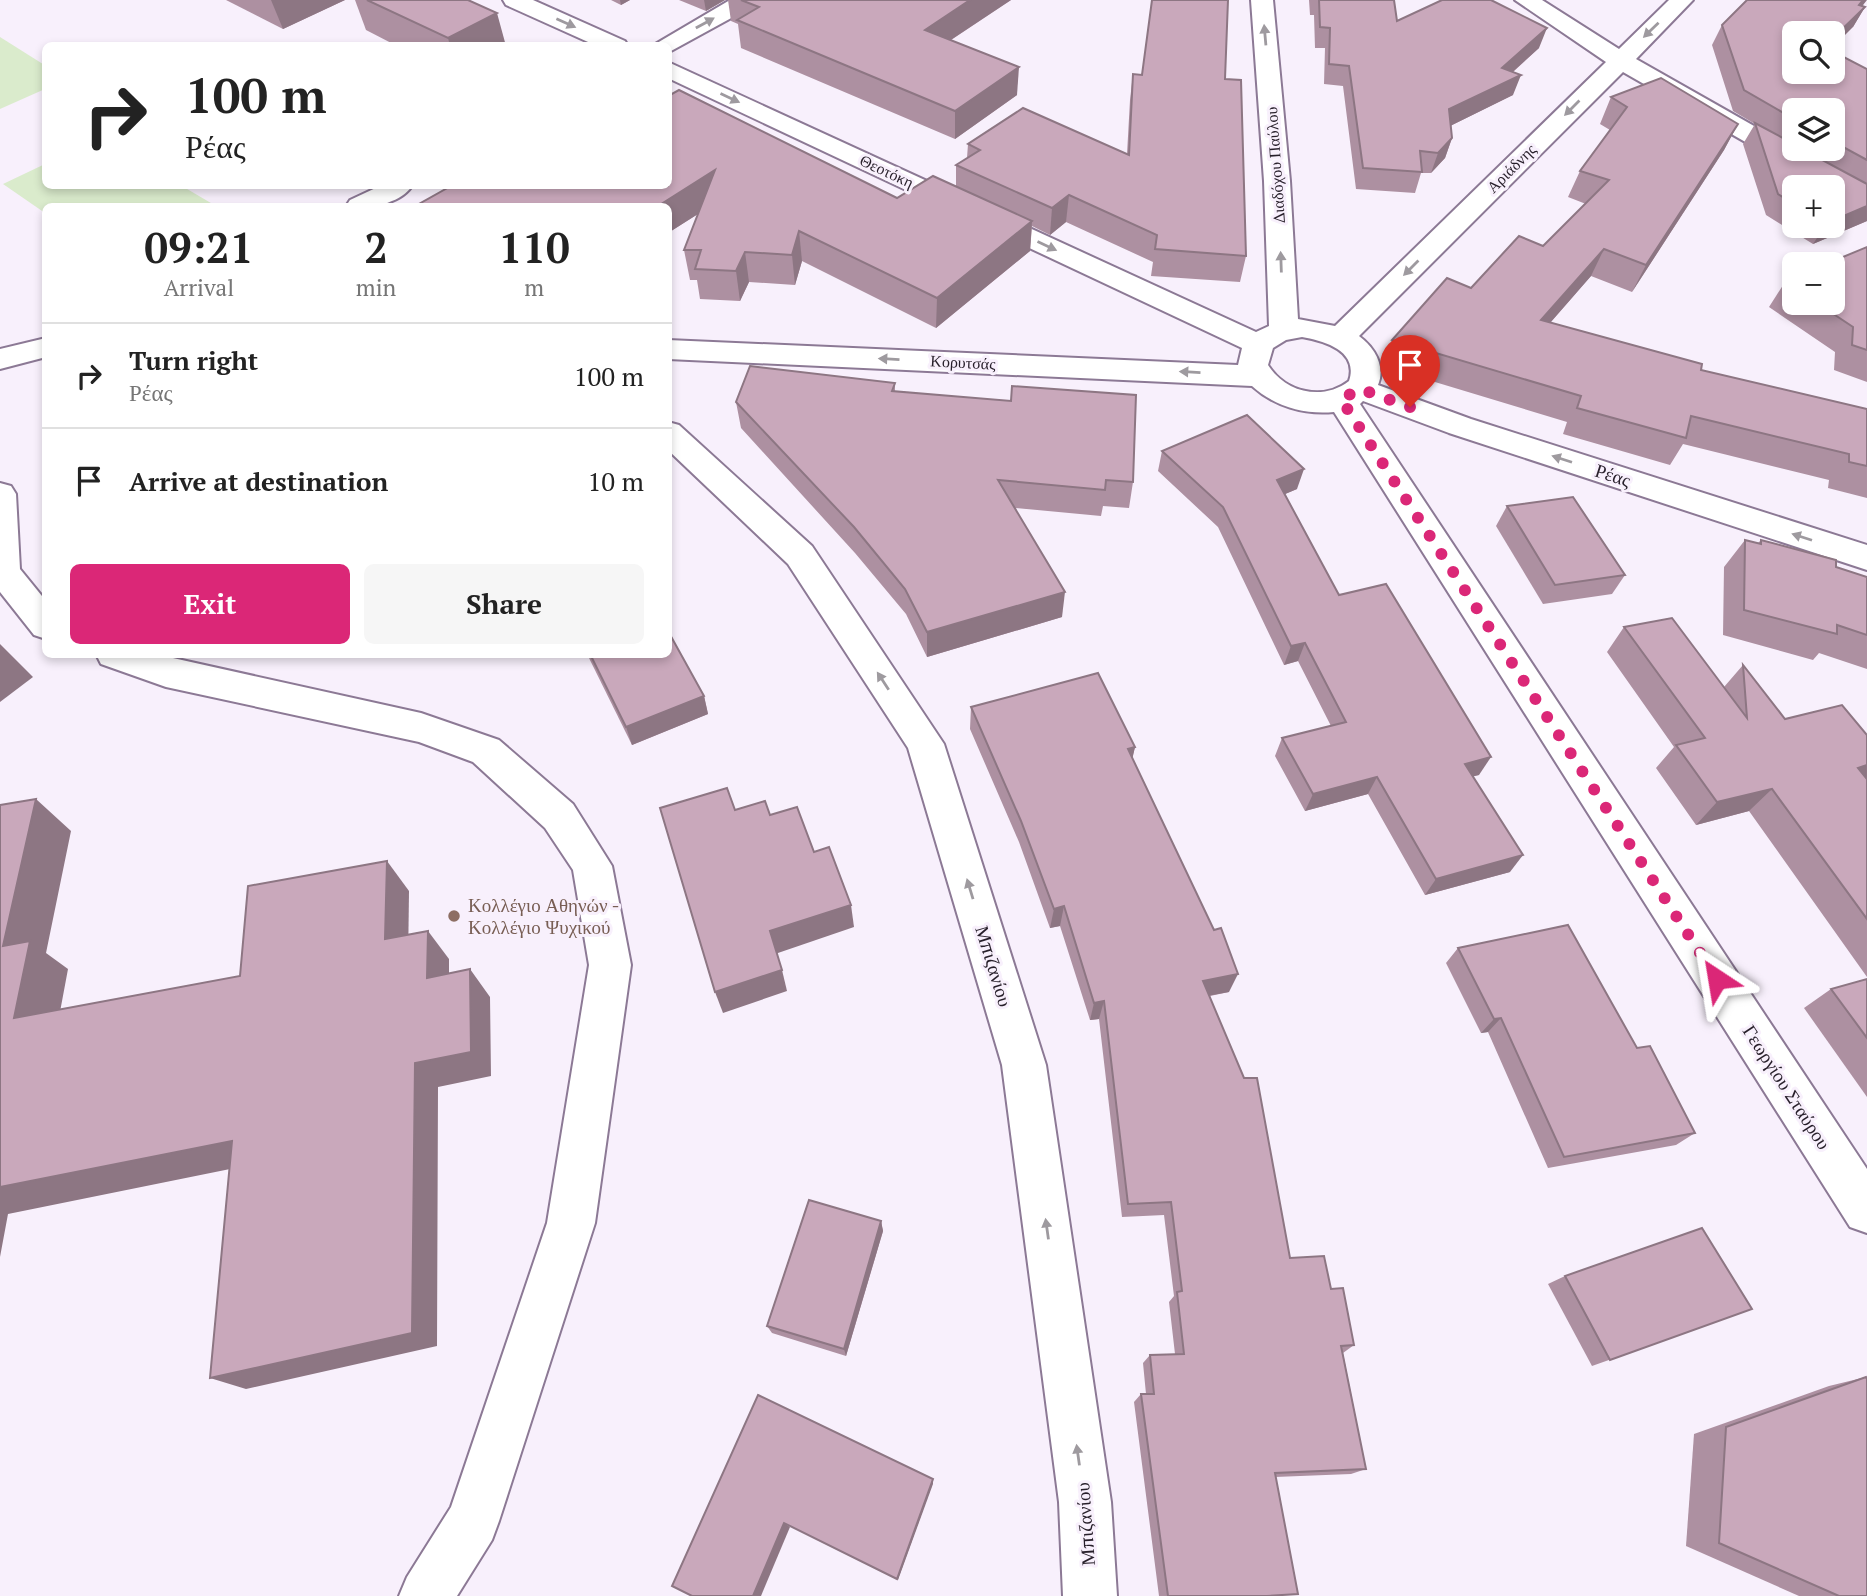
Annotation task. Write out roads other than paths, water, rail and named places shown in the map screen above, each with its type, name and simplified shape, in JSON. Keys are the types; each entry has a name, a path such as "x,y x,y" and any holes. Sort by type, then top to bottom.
{"street":[{"path":"514,0 608,42"},
{"path":"670,42 747,0"},
{"name":"Διαδόχου Παύλου","path":"1262,0 1277,181 1284,330"},
{"path":"1527,0 1620,60 1867,201"},
{"name":"Αριάδνης","path":"1341,337 1682,0"},
{"name":"Θεοτόκη","path":"672,71 1258,344"},
{"path":"365,203 393,189"},
{"path":"1284,330 1320,330 1341,337 1355,347 1365,361 1367,376 1351,394 1318,402 1294,399 1273,389 1258,376 1253,365 1258,344 1268,335 1284,330"},
{"path":"0,359 42,348"},
{"name":"Κορυτσάς","path":"672,349 1258,376"},
{"name":"Ρέας","path":"1351,394 1460,426 1867,558"},
{"name":"Γεωργίου Σταύρου","path":"1351,394 1867,1210"},
{"name":"Μπιζανίου","path":"672,436 800,555 925,744 1024,1065 1085,1502 1090,1596"},
{"path":"0,494 3,572 42,621"},
{"path":"125,658 166,673 421,728 486,751 559,816 592,866 610,965 571,1223 473,1521 426,1596"}],"place":[{"name":"Κολλέγιο Αθηνών - Κολλέγιο Ψυχικού","path":"454,916"}]}
